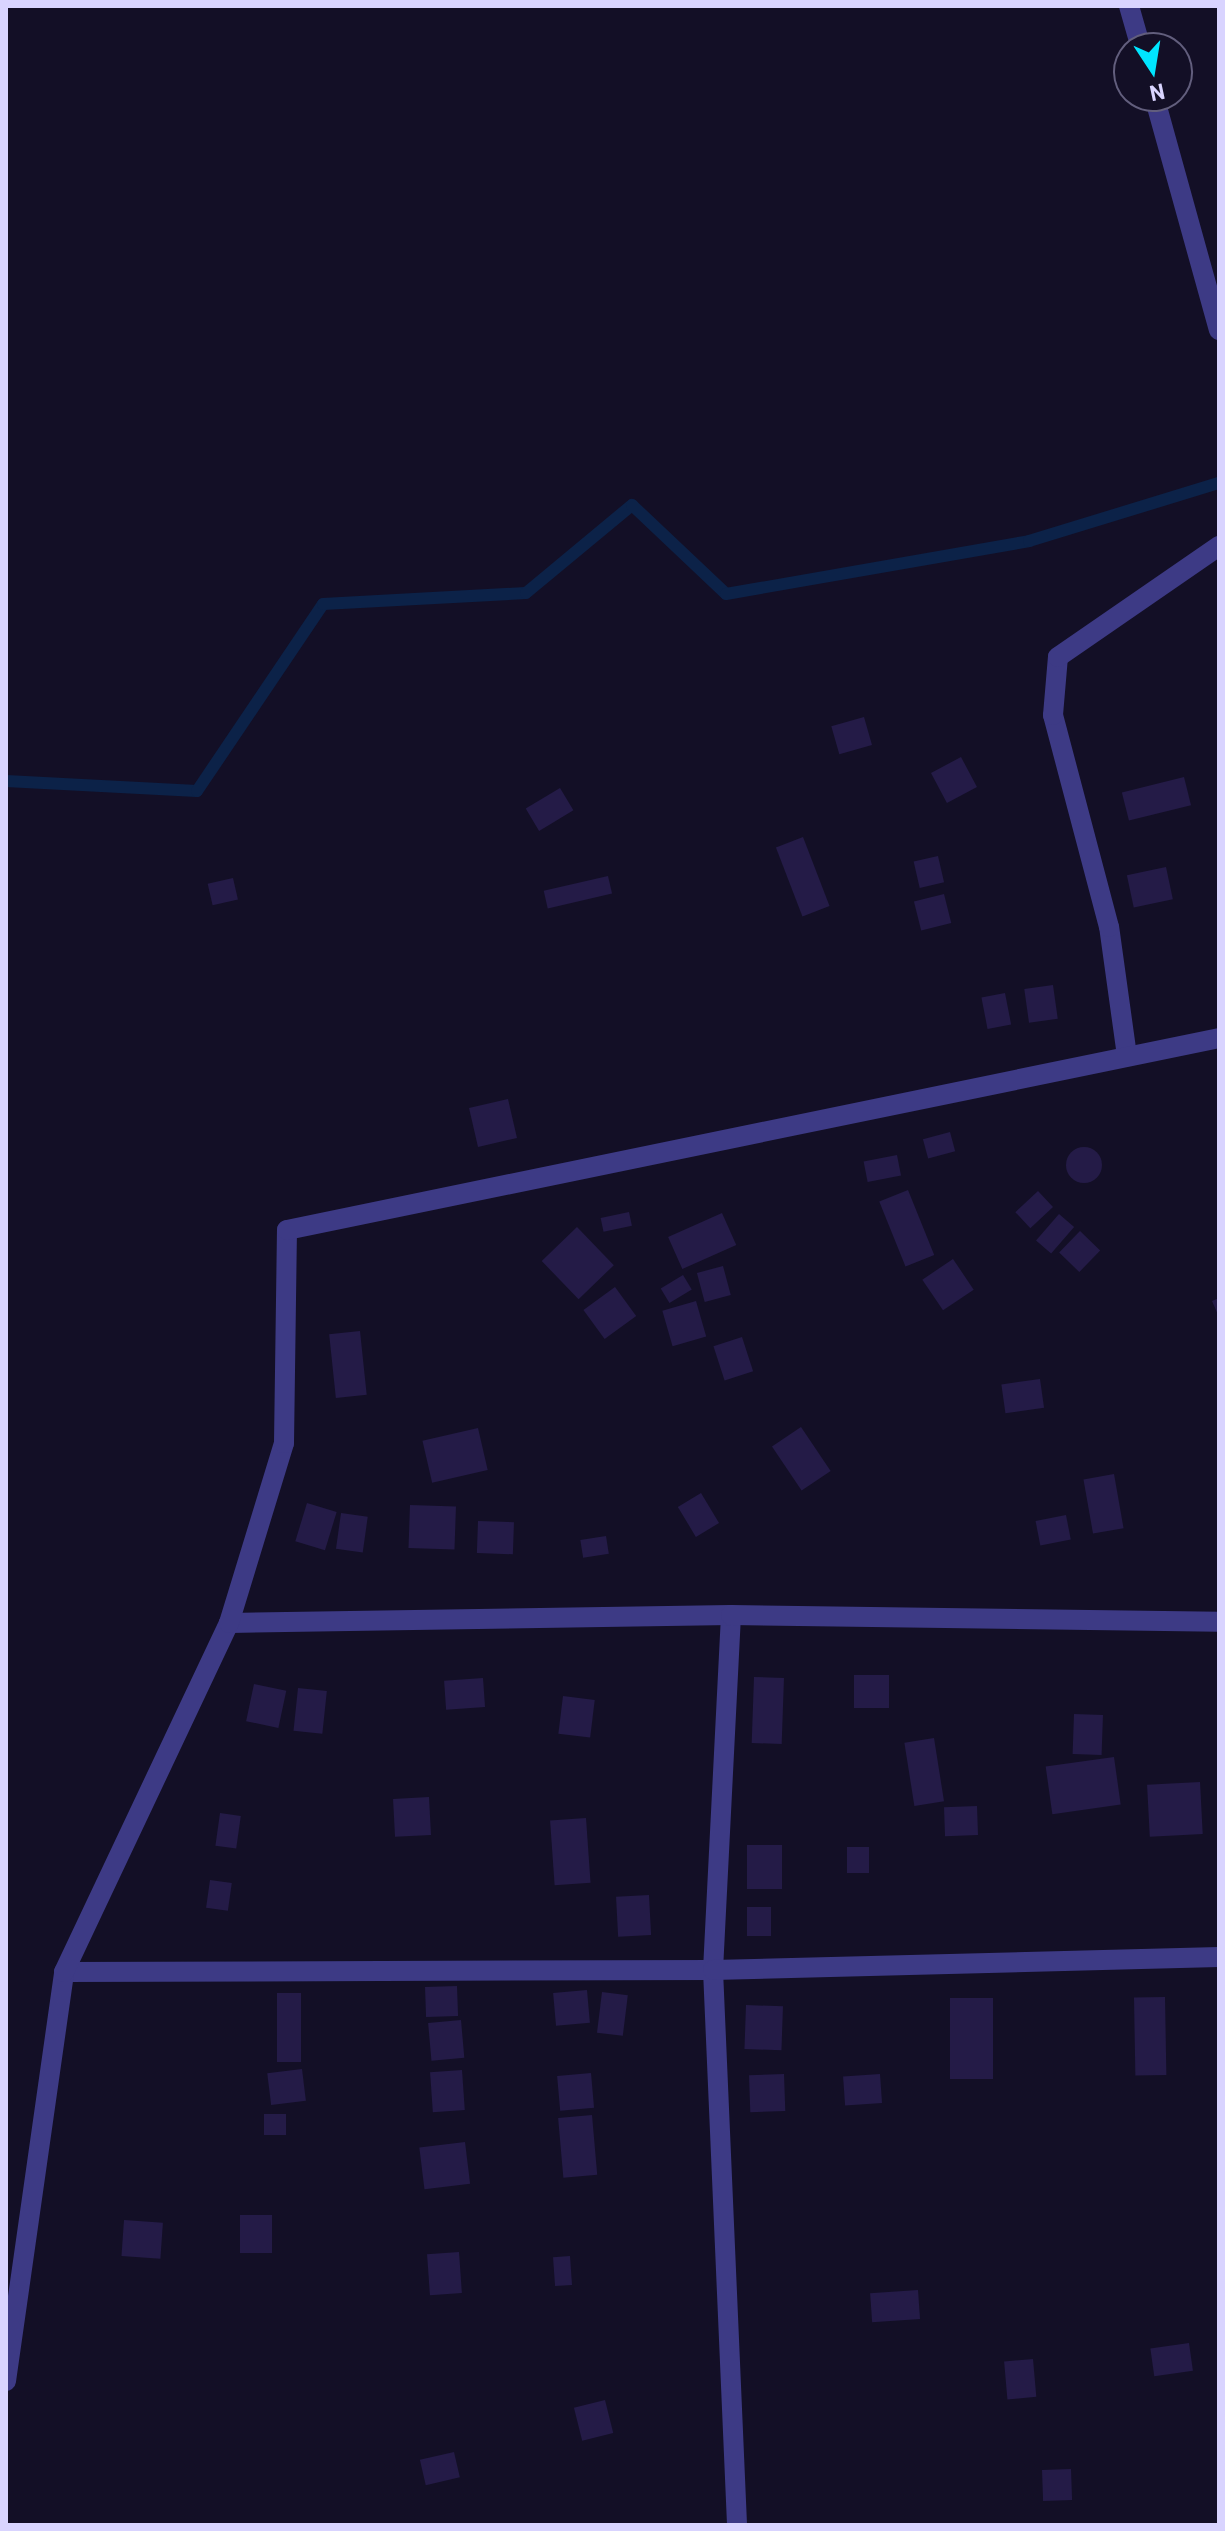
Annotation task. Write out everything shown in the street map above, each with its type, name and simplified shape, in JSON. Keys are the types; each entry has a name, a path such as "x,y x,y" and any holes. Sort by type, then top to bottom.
{"street":[{"path":"1129,6 1136,32"},
{"path":"1158,112 1219,330"},
{"path":"1127,1056 1109,927 1053,715 1058,657 1219,546"},
{"path":"6,2381 64,1972 229,1623 284,1443 287,1230 1219,1038"},
{"path":"229,1623 731,1615 1219,1622"},
{"path":"731,1615 713,1970 737,2525"},
{"path":"64,1972 713,1970 1219,1957"}],"building":[{"path":"864,717 872,745 839,754 831,726"},
{"path":"961,757 977,787 947,803 931,773"},
{"path":"1184,777 1191,805 1129,821 1122,792"},
{"path":"560,788 573,810 539,831 526,809"},
{"path":"803,837 830,906 802,916 776,847"},
{"path":"938,856 944,882 920,888 914,862"},
{"path":"1166,867 1173,899 1134,908 1127,875"},
{"path":"608,876 612,894 548,908 544,891"},
{"path":"233,878 238,899 213,905 208,884"},
{"path":"944,894 951,923 921,931 914,901"},
{"path":"1053,985 1058,1019 1029,1023 1024,989"},
{"path":"1005,993 1011,1024 988,1029 981,998"},
{"path":"508,1099 517,1138 478,1147 469,1108"},
{"path":"950,1132 955,1151 928,1159 923,1139"},
{"path":"1084,1147 1097,1152 1102,1165 1097,1178 1084,1183 1071,1178 1066,1165 1071,1152"},
{"path":"897,1155 901,1176 868,1182 864,1161"},
{"path":"908,1190 934,1255 905,1267 879,1202"},
{"path":"1038,1191 1053,1207 1030,1228 1015,1212"},
{"path":"629,1212 632,1226 604,1232 601,1218"},
{"path":"722,1213 736,1245 682,1269 668,1237"},
{"path":"1059,1214 1074,1227 1051,1254 1036,1240"},
{"path":"577,1227 614,1265 579,1299 542,1261"},
{"path":"1080,1231 1100,1250 1079,1272 1059,1253"},
{"path":"953,1259 974,1290 943,1310 922,1280"},
{"path":"723,1266 731,1295 705,1302 697,1273"},
{"path":"683,1275 692,1290 669,1303 661,1288"},
{"path":"615,1287 636,1316 605,1339 583,1310"},
{"path":"1219,1298 1219,1317 1212,1301"},
{"path":"696,1301 706,1337 673,1346 662,1311"},
{"path":"360,1331 367,1395 336,1398 329,1334"},
{"path":"742,1337 753,1371 725,1381 713,1346"},
{"path":"1040,1379 1044,1408 1005,1413 1001,1384"},
{"path":"801,1427 831,1471 802,1491 772,1447"},
{"path":"478,1428 488,1470 432,1483 422,1441"},
{"path":"1114,1474 1124,1528 1093,1534 1083,1479"},
{"path":"701,1493 719,1523 696,1537 678,1507"},
{"path":"307,1503 337,1512 325,1550 295,1541"},
{"path":"410,1505 456,1507 454,1550 408,1548"},
{"path":"341,1513 368,1517 363,1552 336,1549"},
{"path":"1066,1515 1071,1540 1040,1545 1036,1521"},
{"path":"478,1521 514,1522 513,1554 477,1553"},
{"path":"606,1536 609,1554 583,1558 580,1540"},
{"path":"854,1675 889,1675 889,1708 854,1708"},
{"path":"754,1677 784,1678 782,1744 752,1743"},
{"path":"483,1678 485,1707 446,1710 444,1681"},
{"path":"254,1684 286,1691 278,1728 246,1721"},
{"path":"298,1688 327,1691 322,1734 294,1731"},
{"path":"563,1696 595,1700 590,1738 558,1734"},
{"path":"1074,1714 1103,1715 1102,1755 1073,1754"},
{"path":"934,1738 944,1801 914,1806 904,1743"},
{"path":"1114,1757 1121,1805 1052,1814 1046,1767"},
{"path":"1200,1782 1203,1834 1150,1837 1147,1785"},
{"path":"429,1797 431,1835 395,1837 393,1799"},
{"path":"977,1806 978,1835 945,1836 944,1807"},
{"path":"220,1813 241,1816 236,1849 215,1846"},
{"path":"586,1818 591,1883 555,1885 550,1821"},
{"path":"747,1845 782,1845 782,1889 747,1889"},
{"path":"847,1847 869,1847 869,1873 847,1873"},
{"path":"210,1880 232,1883 228,1911 206,1908"},
{"path":"649,1895 651,1935 618,1937 616,1897"},
{"path":"747,1907 771,1907 771,1936 747,1936"},
{"path":"457,1986 458,2016 426,2017 425,1987"},
{"path":"587,1990 590,2023 556,2026 553,1993"},
{"path":"602,1992 628,1995 623,2036 597,2033"},
{"path":"277,1993 301,1993 301,2062 277,2062"},
{"path":"1165,1997 1166,2075 1135,2076 1134,1998"},
{"path":"950,1998 993,1998 993,2079 950,2079"},
{"path":"746,2005 783,2006 781,2050 744,2049"},
{"path":"461,2020 464,2058 431,2061 428,2023"},
{"path":"302,2069 306,2101 271,2105 267,2073"},
{"path":"462,2070 465,2110 433,2112 430,2072"},
{"path":"591,2073 594,2108 560,2111 557,2076"},
{"path":"784,2074 785,2111 750,2112 749,2075"},
{"path":"880,2074 882,2103 845,2106 843,2077"},
{"path":"264,2114 286,2114 286,2135 264,2135"},
{"path":"592,2115 597,2175 563,2178 558,2118"},
{"path":"465,2142 470,2184 424,2189 419,2148"},
{"path":"240,2215 272,2215 272,2253 240,2253"},
{"path":"124,2220 163,2223 160,2259 121,2256"},
{"path":"459,2252 462,2293 430,2295 427,2254"},
{"path":"570,2256 572,2285 555,2286 553,2257"},
{"path":"918,2290 920,2319 872,2322 870,2293"},
{"path":"1189,2343 1193,2371 1154,2376 1150,2348"},
{"path":"1033,2359 1036,2397 1007,2399 1004,2362"},
{"path":"605,2400 613,2433 582,2441 574,2408"},
{"path":"454,2452 460,2477 426,2485 420,2460"},
{"path":"1071,2469 1072,2500 1043,2501 1042,2470"}],"waterway":[{"path":"6,781 197,791 323,604 526,593 632,505 726,594 1029,541 1219,483"}]}
